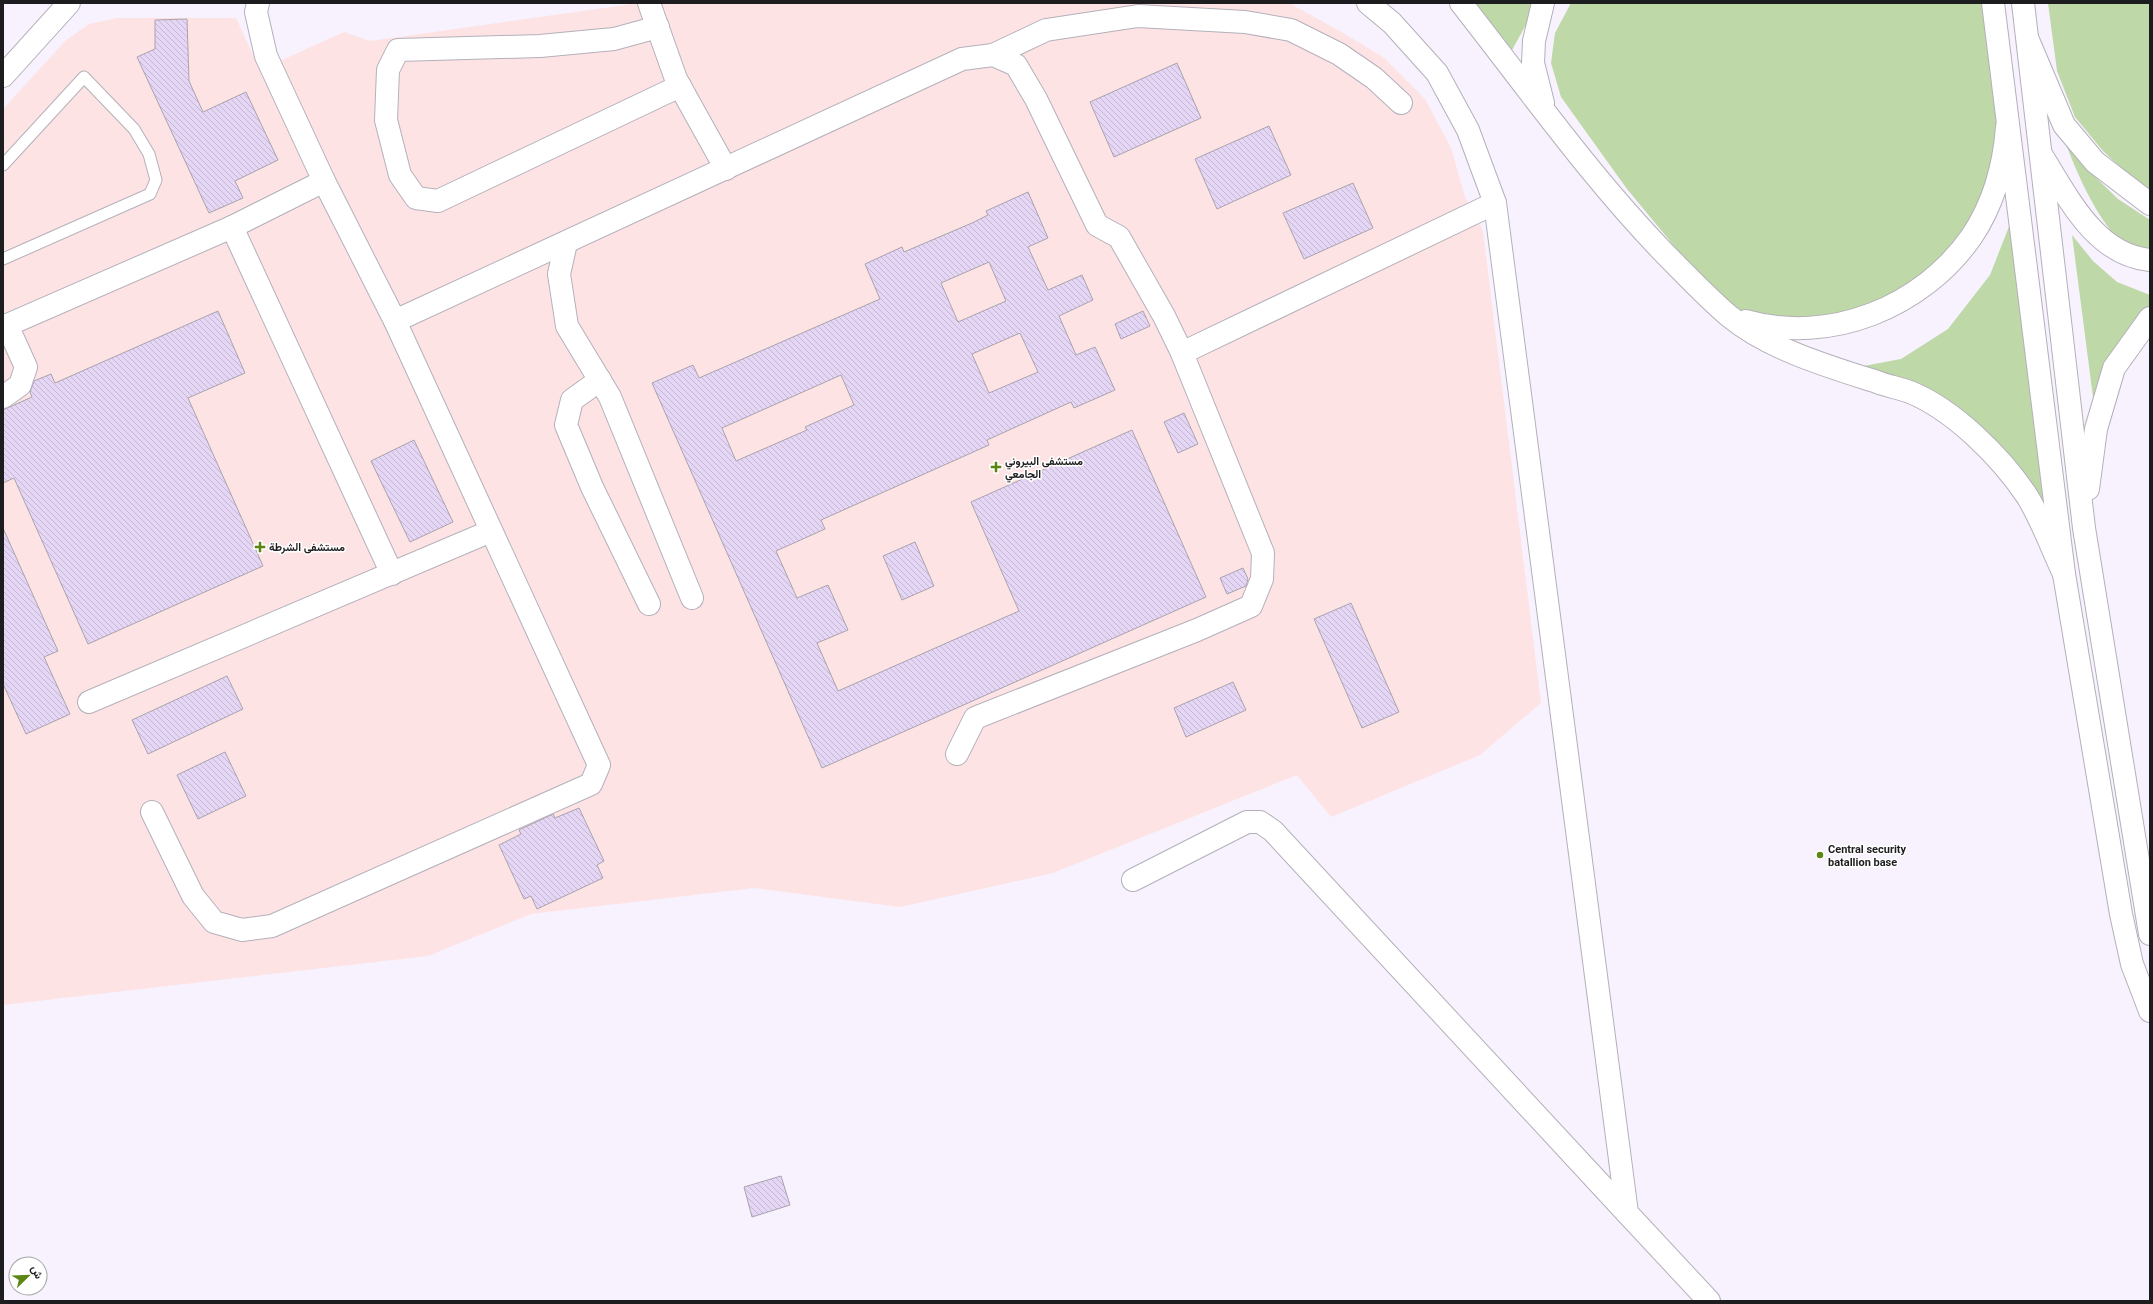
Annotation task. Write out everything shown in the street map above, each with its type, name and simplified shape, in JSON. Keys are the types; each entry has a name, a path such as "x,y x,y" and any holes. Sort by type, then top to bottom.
{"main road":[{"path":"3,76 69,3"},
{"path":"152,812 193,896 214,922 242,930 272,926 591,784 599,765 395,322 324,181 266,56 256,12 258,3"},
{"path":"649,3 680,86 726,169"},
{"path":"1368,3 1392,23 1437,73 1468,130 1495,203 1627,1213"},
{"path":"1461,3 1596,177 1663,252 1729,316 1762,338 1802,355 1910,392 1958,423 1999,460 2028,498 2064,574"},
{"path":"1543,3 1534,41 1533,63 1545,110"},
{"path":"1993,3 2007,127 2064,574 2121,914 2132,964 2150,1010"},
{"path":"2023,3 2084,528 2149,926"},
{"path":"395,322 962,59 993,55 1046,30 1138,16 1245,22 1291,30 1339,54 1374,78 1401,103"},
{"path":"658,28 614,39 540,46 398,50 388,70 386,120 400,175 416,198 438,201 680,86"},
{"path":"2028,40 2064,125 2095,162 2150,204"},
{"path":"957,754 975,718 1197,630 1251,606 1262,579 1263,553 1182,353 1164,316 1119,237 1098,225 1036,99 1016,65 993,55"},
{"path":"1729,316 1774,327 1820,327 1865,317 1906,298 1943,270 1958,254 1976,228 1993,194 2000,173 2007,127"},
{"path":"2039,150 2078,216 2109,245 2140,259 2150,260"},
{"path":"3,397 20,385 26,368 5,326 232,227 324,181"},
{"path":"1182,353 1495,203"},
{"path":"232,227 392,574"},
{"path":"566,244 559,274 567,326 610,397 692,598"},
{"path":"2084,528 2096,429 2114,368 2150,318"},
{"path":"600,380 572,400 566,425 592,487 649,604"},
{"path":"89,702 491,532"},
{"path":"1133,880 1247,822 1260,822 1273,831 1709,1301"}],"lane":[{"path":"3,165 84,77 134,129 149,154 156,180 150,194 3,259"}],"shaded area":[{"name":"مستشفى البيروني الجامعي","path":"639,3 1289,3 1383,57 1425,99 1451,148 1465,197 1483,231 1541,703 1480,755 1331,817 1297,775 1053,873 900,907 754,888 531,914 428,956 3,1005 3,109 65,41 89,24 117,18 236,18 260,70 344,32 370,41"}],"green space":[{"path":"1475,3 1538,3 1512,50"},
{"path":"1571,3 1984,3 1999,127 1985,199 1963,251 1922,300 1884,321 1844,333 1813,334 1733,309 1713,293 1627,189 1561,97 1551,63 1555,33"},
{"path":"2048,3 2150,3 2150,189 2130,176 2103,151 2075,117 2057,71"},
{"path":"2063,137 2090,172 2118,199 2150,220 2150,261 2131,251 2119,240 2099,214 2082,183"},
{"path":"2010,224 2048,513 1946,410 1842,370 1901,359 1948,329 1990,275"},
{"path":"2072,235 2093,261 2117,282 2150,295 2150,332 2130,351 2097,428"}],"building":[{"path":"187,19 189,81 203,112 246,92 278,160 235,181 243,198 209,213 137,57 155,49 155,20"},
{"path":"1177,63 1201,118 1114,157 1090,102"},
{"path":"1269,126 1291,175 1217,209 1195,159"},
{"path":"1353,183 1373,228 1304,259 1283,213"},
{"path":"1028,192 1048,238 1028,247 1048,290 1082,275 1093,300 1059,316 1076,355 1095,347 1115,390 1074,408 1071,402 987,440 989,445 821,520 825,529 776,551 797,598 828,585 848,630 817,643 838,691 1019,611 971,502 1132,430 1206,597 822,768 652,383 693,365 699,378 880,299 865,264 902,247 904,252 972,223 988,215 986,211","holes":["989,262 1006,301 958,322 941,283","1020,333 1038,372 989,393 972,354","841,375 854,405 805,427 807,430 736,461 722,428"]},
{"path":"218,311 245,373 188,398 263,566 88,644 14,478 3,483 3,410 32,397 30,392 34,381 51,374 55,383"},
{"path":"1143,311 1150,326 1121,339 1115,324"},
{"path":"1184,413 1198,444 1178,453 1164,422"},
{"path":"414,440 453,522 410,542 371,461"},
{"path":"3,528 58,651 44,657 70,714 26,734 3,684"},
{"path":"915,542 934,586 902,600 883,556"},
{"path":"1243,568 1248,579 1246,586 1227,594 1220,578"},
{"path":"1351,603 1399,712 1362,728 1314,619"},
{"path":"227,676 243,709 148,754 132,720"},
{"path":"1233,682 1246,710 1186,737 1174,708"},
{"path":"225,752 246,796 198,819 177,775"},
{"path":"579,808 604,861 597,865 603,878 537,909 531,896 524,899 499,845 521,834 519,830 553,814 555,818"},
{"path":"781,1176 790,1205 752,1217 744,1187"}],"place":[{"name":"مستشفى البيروني الجامعي","path":"996,467"},
{"name":"مستشفى الشرطة","path":"260,547"},
{"name":"Central security batallion base","path":"1820,855"}]}
